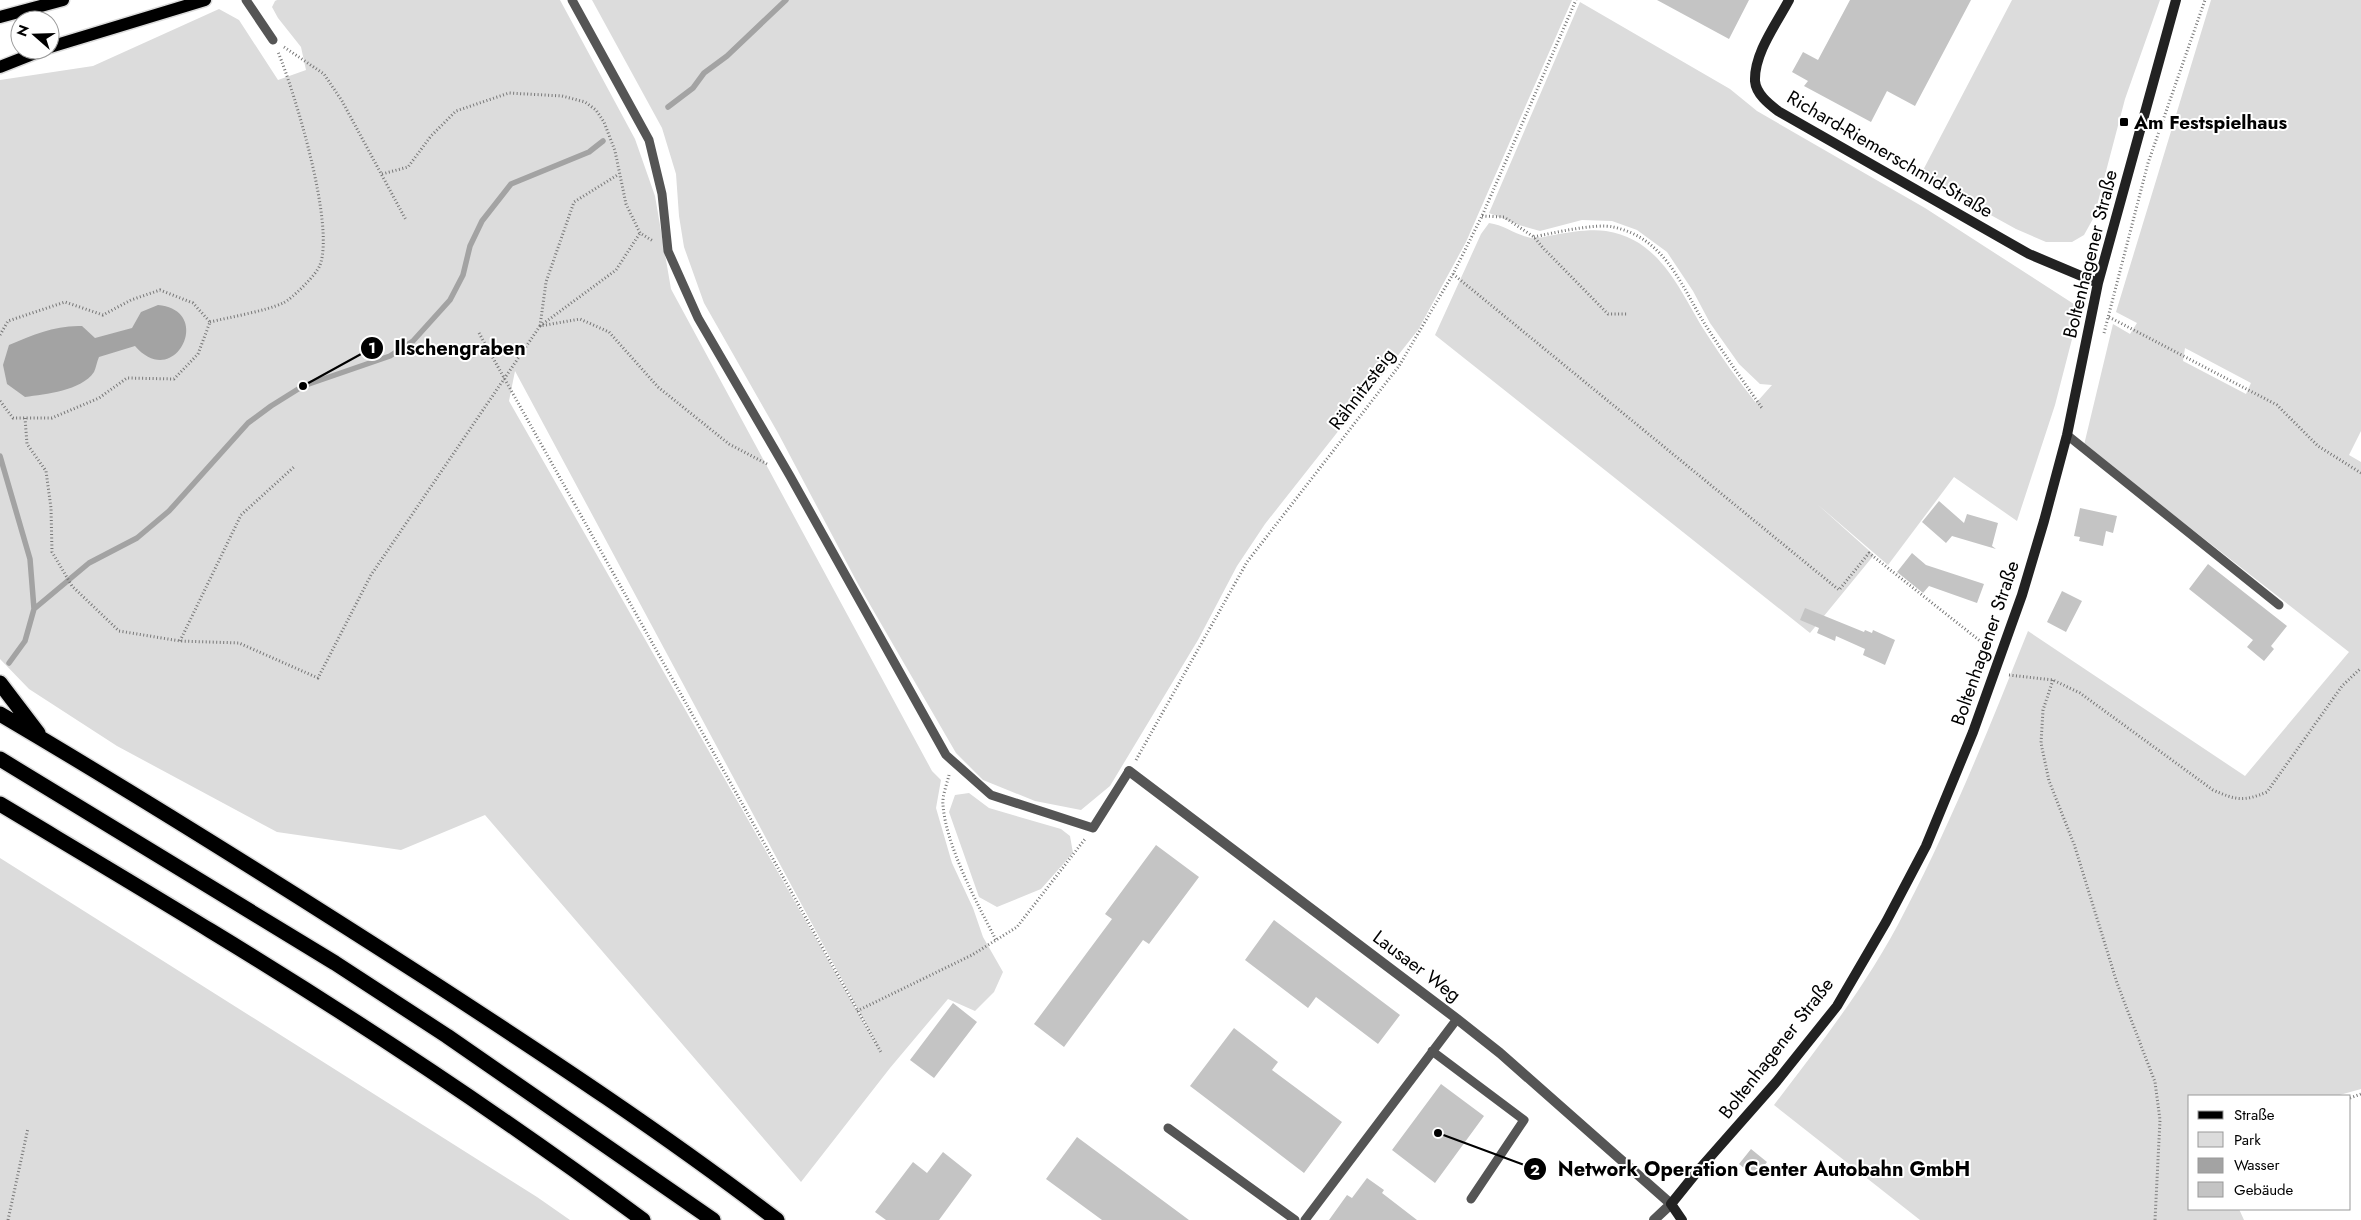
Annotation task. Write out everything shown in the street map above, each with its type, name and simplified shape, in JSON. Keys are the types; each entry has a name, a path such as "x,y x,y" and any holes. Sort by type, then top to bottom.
{"highway":[{"path":"0,683 44,740"},
{"path":"0,714 242,860 556,1062 708,1167 777,1220"},
{"path":"0,759 335,963 447,1036 714,1220"},
{"path":"0,804 213,931 365,1029 517,1129 643,1220"}],"main road":[{"path":"0,17 63,0"},
{"path":"60,44 206,0"},
{"path":"0,67 18,60"}],"street":[{"name":"Richard-Riemerschmid-Straße","path":"1789,0 1760,56 1755,82 1763,98 1778,111 2029,254 2098,283"},
{"name":"Boltenhagener Straße","path":"1671,1204 1696,1172 1777,1081 1837,1006 1886,922 1926,846 1973,732 2022,595 2067,436 2098,283 2176,0"},
{"name":"Lausaer Weg","path":"1129,771 1457,1018 1500,1053 1671,1204"},
{"path":"1654,1220 1671,1204 1682,1220"}],"lane":[{"path":"246,0 273,40"},
{"path":"572,0 649,140 662,194 668,252 698,318 790,476 946,755 992,795 1093,828 1129,771"},
{"path":"2067,436 2279,605"},
{"path":"1305,1220 1457,1018"},
{"path":"1432,1051 1524,1120 1471,1199"},
{"path":"1168,1128 1295,1220"}],"path":[{"name":"Rähnitzsteig","path":"1129,771 1247,562 1399,366 1453,274 1482,216 1576,0"},
{"path":"2148,163 2205,0"},
{"path":"273,40 324,74 342,101 406,220"},
{"path":"210,322 284,303 301,288 320,266 324,232 317,184 286,70 273,40"},
{"path":"24,418 27,444 46,471 51,508 52,552 64,576 72,586 120,631 180,642 239,643 318,678 371,575 540,326 616,270 640,233 626,204 615,151 604,122 596,110 585,102 562,96 509,93 456,111 431,136 408,167 382,174"},
{"path":"540,326 546,282 574,202 620,174"},
{"path":"1482,216 1504,217 1534,236 1544,249 1608,314 1627,314"},
{"path":"1534,236 1564,230 1613,227 1648,241 1672,267 1706,326 1762,408"},
{"path":"1453,274 1839,590 1869,553 1989,648"},
{"path":"0,335 8,321 65,302 103,316 131,300 160,290 193,303 210,322"},
{"path":"2109,317 2277,405 2318,446 2361,473"},
{"path":"540,326 580,320 609,332 658,388 729,444 790,476"},
{"path":"0,401 13,418 52,418 99,398 127,378 174,379 198,354 210,322"},
{"path":"479,333 882,1054"},
{"path":"180,642 241,515 295,466"},
{"path":"2008,675 2053,680 2080,693 2214,790 2234,799 2249,800 2267,792 2342,686 2361,668"},
{"path":"2053,680 2043,710 2041,743 2048,781 2074,844 2116,983 2155,1082 2160,1120 2159,1188 2155,1220"},
{"path":"956,764 950,773 942,804 964,875 996,940"},
{"path":"858,1011 972,955 1017,927 1093,828"},
{"path":"8,1220 28,1128"}],"green space":[{"path":"560,0 635,139 655,196 671,289 932,771 941,780 936,808 952,863 973,908 983,937 1003,972 994,992 975,1011 948,999 890,1068 801,1182 485,815 401,850 277,832 117,746 29,689 0,659 0,80 93,66 219,9 239,20 278,80 306,70 301,47 278,18 272,7 275,1","holes":["515,371 876,1043 509,401"]},
{"path":"592,0 1572,0 1466,242 1418,330 1265,524 1237,566 1198,640 1110,786 1081,810 1035,801 983,780 956,753 858,584 778,433 704,303 684,247 679,216 676,174 662,128"},
{"path":"2012,0 2160,0 2125,99 2094,217 2084,235 2072,242 2046,242 2016,229 1920,176"},
{"path":"2211,0 2361,0 2361,431 2349,455 2361,462 2361,1089 2340,1095 2188,1095 2188,1210 2239,1210 2244,1220 1920,1220 1774,1105 1861,987 1891,937 1955,808 2028,631 2245,776 2349,652 2084,445 2113,324 2130,334 2137,323 2116,312","holes":["2185,348 2251,383 2246,394 2183,361"]},
{"path":"1580,2 1730,89 1757,111 1925,208 2080,308 2055,405 2017,521 1954,477 1888,565 1817,504 1874,555 1810,633 1435,335 1481,234 1489,223 1533,238 1580,231 1606,231 1625,236 1655,256 1667,270 1718,351 1756,403 1772,385 1760,384 1739,364 1710,323 1693,291 1667,252 1637,230 1612,221 1582,220 1540,231 1489,213"},
{"path":"969,793 989,808 1061,829 1070,836 1073,853 1041,889 997,907 979,897 949,812 955,795"},
{"path":"0,858 537,1197 570,1220 0,1220"}],"water":[{"path":"158,305 175,310 184,320 186,332 183,345 175,355 163,360 150,358 135,346 99,357 94,372 81,384 53,393 25,397 7,384 3,365 9,345 44,331 72,326 82,326 95,338 132,328 141,312"}],"building":[{"path":"1657,0 1749,0 1729,39"},
{"path":"1850,0 1971,0 1915,106 1887,91 1871,122 1804,86 1808,81 1792,72 1803,52 1818,60"},
{"path":"1939,501 1964,523 1967,514 1998,523 1992,546 1996,549 1952,536 1946,543 1922,522"},
{"path":"2080,508 2117,516 2113,533 2106,531 2103,546 2079,541 2080,537 2074,536"},
{"path":"1912,553 1926,565 1984,584 1977,603 1929,586 1923,593 1897,572"},
{"path":"2208,564 2287,626 2271,646 2274,649 2264,661 2247,647 2253,640 2189,589"},
{"path":"2062,591 2082,601 2066,632 2047,622"},
{"path":"1805,608 1864,632 1865,630 1872,633 1873,630 1895,640 1885,665 1863,655 1865,649 1836,636 1835,641 1817,633 1819,628 1800,620"},
{"path":"1156,845 1199,877 1149,944 1143,940 1064,1047 1034,1024 1112,919 1105,914"},
{"path":"1274,920 1400,1015 1378,1044 1316,997 1308,1008 1245,960"},
{"path":"953,1003 977,1022 934,1078 910,1060"},
{"path":"1234,1028 1278,1062 1272,1070 1342,1122 1304,1173 1190,1086"},
{"path":"1441,1084 1484,1116 1435,1183 1392,1150"},
{"path":"1077,1137 1189,1220 1102,1220 1046,1179"},
{"path":"1751,1149 1767,1162 1755,1177 1739,1164"},
{"path":"943,1152 972,1175 939,1220 886,1220 875,1212 913,1162 927,1173"},
{"path":"1367,1178 1384,1190 1382,1193 1417,1220 1329,1220 1347,1195 1352,1198"}],"waterway":[{"path":"668,107 693,88 704,73 727,56 786,0"},
{"path":"9,663 25,641 34,609 89,563 137,538 169,511 248,423 303,386 390,356 413,341 450,300 463,275 470,246 482,221 511,184 589,152 603,141"},
{"path":"0,456 30,559 34,609"}],"place":[{"name":"Am Festspielhaus","path":"2124,122"},
{"name":"Ilschengraben","path":"303,386"},
{"name":"Network Operation Center Autobahn GmbH","path":"1438,1133"}]}
